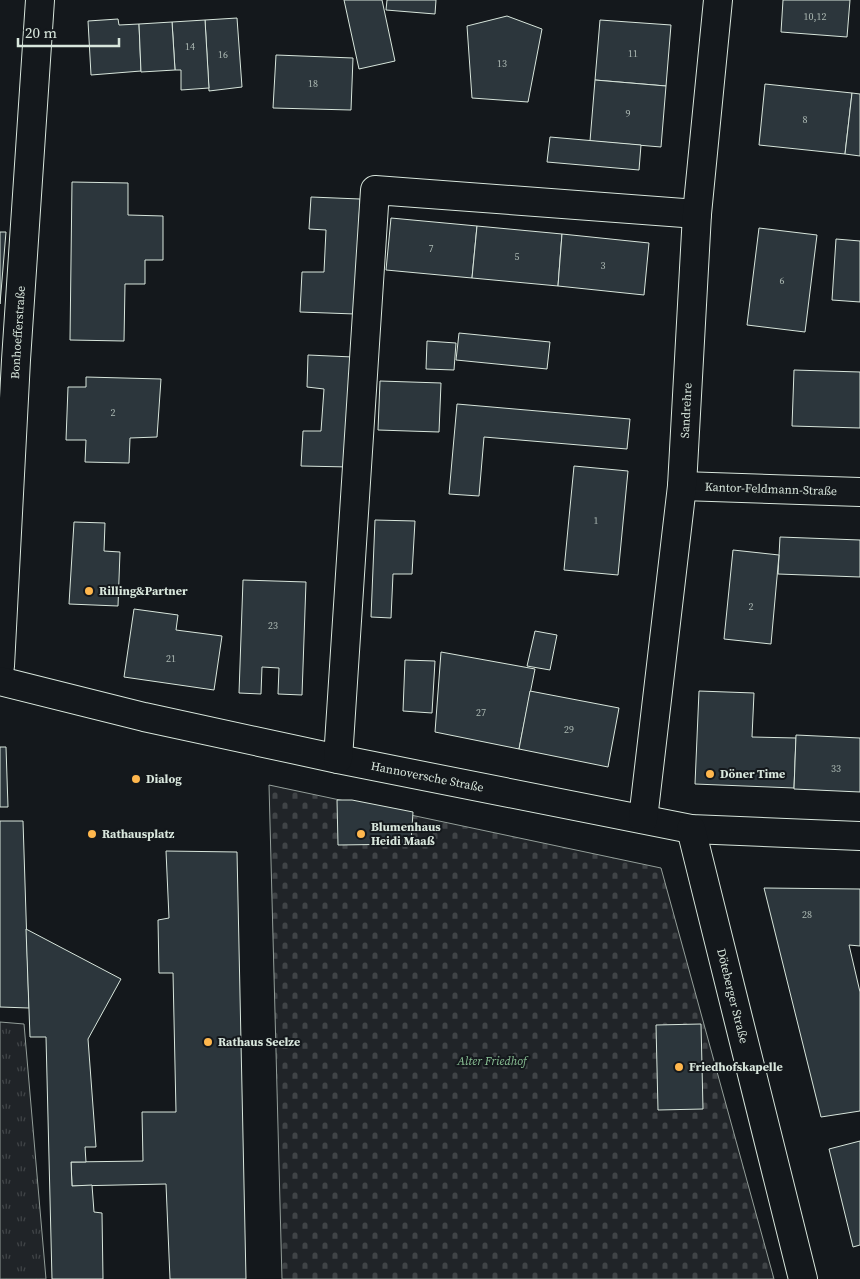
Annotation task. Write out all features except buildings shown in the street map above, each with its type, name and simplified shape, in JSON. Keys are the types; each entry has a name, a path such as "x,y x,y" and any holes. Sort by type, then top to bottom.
{"street":[{"name":"Bonhoefferstraße","path":"0,666 16,360 40,0"},
{"name":"Sandrehre","path":"643,819 682,486 697,214 718,0"},
{"path":"338,759 376,190 697,214"},
{"name":"Kantor-Feldmann-Straße","path":"682,486 860,492"},
{"name":"Hannoversche Straße","path":"0,682 144,717 338,759 691,829 860,836"},
{"name":"Döteberger Straße","path":"691,829 803,1279"}],"green space":[{"name":"Alter Friedhof","path":"269,785 661,868 774,1279 282,1279"},
{"path":"0,1022 24,1024 46,1279 0,1279"}],"place":[{"name":"Rilling&Partner","path":"89,591"},
{"name":"Döner Time","path":"710,774"},
{"name":"Dialog","path":"136,779"},
{"name":"Rathausplatz","path":"92,834"},
{"name":"Blumenhaus Heidi Maaß","path":"361,834"},
{"name":"Rathaus Seelze","path":"208,1042"},
{"name":"Friedhofskapelle","path":"679,1067"}]}
